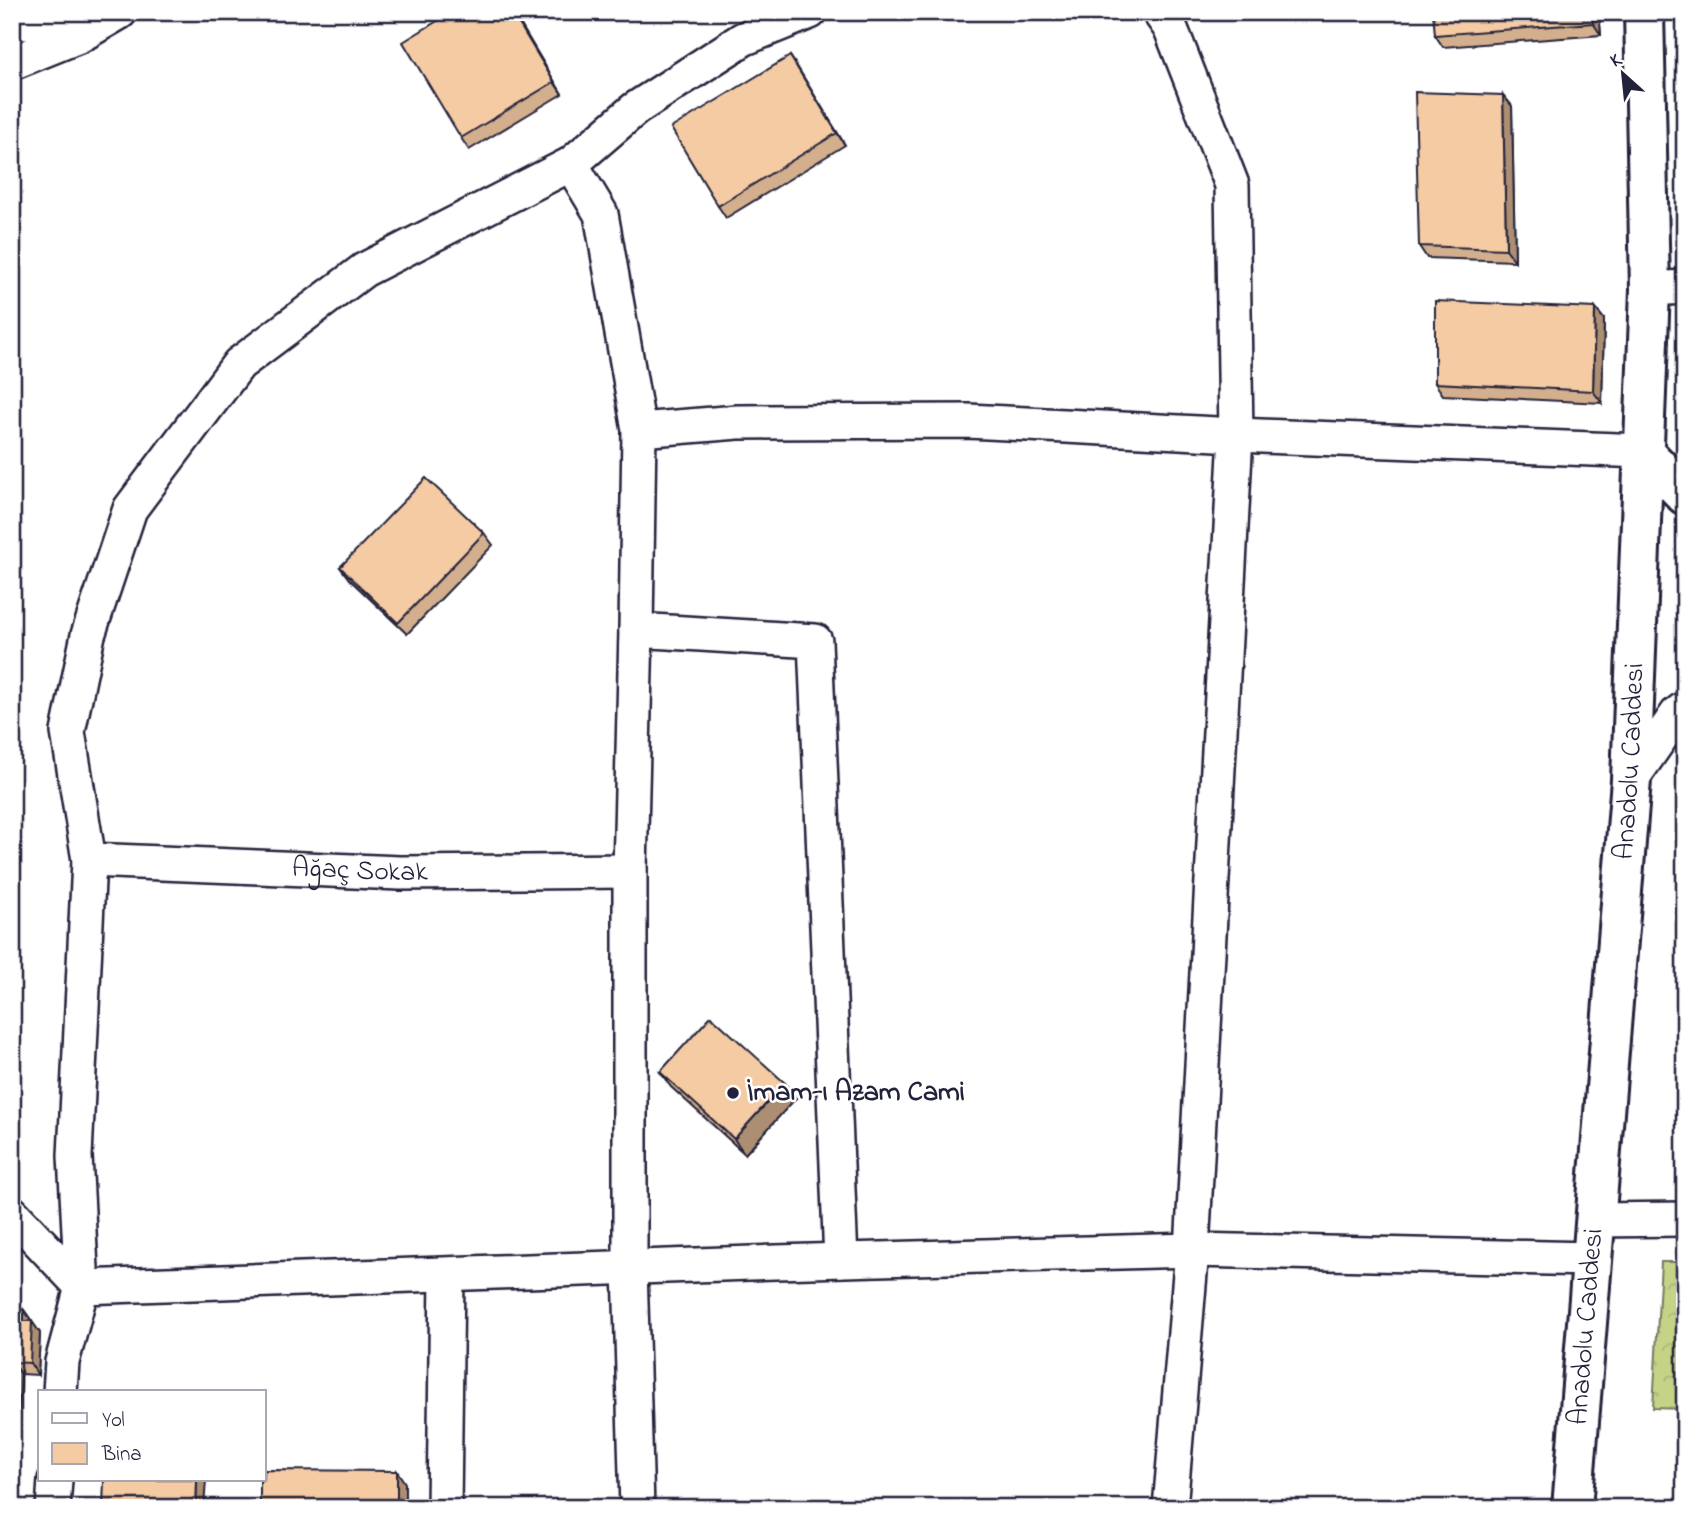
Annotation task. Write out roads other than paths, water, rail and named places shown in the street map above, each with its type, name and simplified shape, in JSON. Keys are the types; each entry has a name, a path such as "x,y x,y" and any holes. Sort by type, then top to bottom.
{"street":[{"path":"12,22 29,23 76,12"},
{"path":"12,63 79,36 120,12"},
{"path":"61,1390 62,1362 82,1287 75,1156 89,860 68,732 88,635 130,509 239,364 364,270 572,164 635,108 743,39 810,12"},
{"path":"1159,12 1171,29 1232,185 1236,435 1192,1250 1170,1508"},
{"name":"Anadolu Caddesi","path":"1572,1508 1631,780 1643,451 1667,288 1644,12"},
{"path":"572,164 601,214 639,430 629,871 630,1268 637,1508"},
{"path":"639,430 738,422 968,422 1643,451 1685,495"},
{"path":"636,630 815,642 841,1260"},
{"path":"1631,780 1677,714 1685,708"},
{"name":"Ağaç Sokak","path":"89,860 400,873 629,871"},
{"path":"12,1213 82,1287 1192,1250 1592,1259"},
{"path":"1595,1220 1685,1219"},
{"path":"443,1508 447,1275"},
{"path":"53,1508 55,1482"}],"place":[{"name":"İmam-ı Azam Cami","path":"733,1093"}]}
